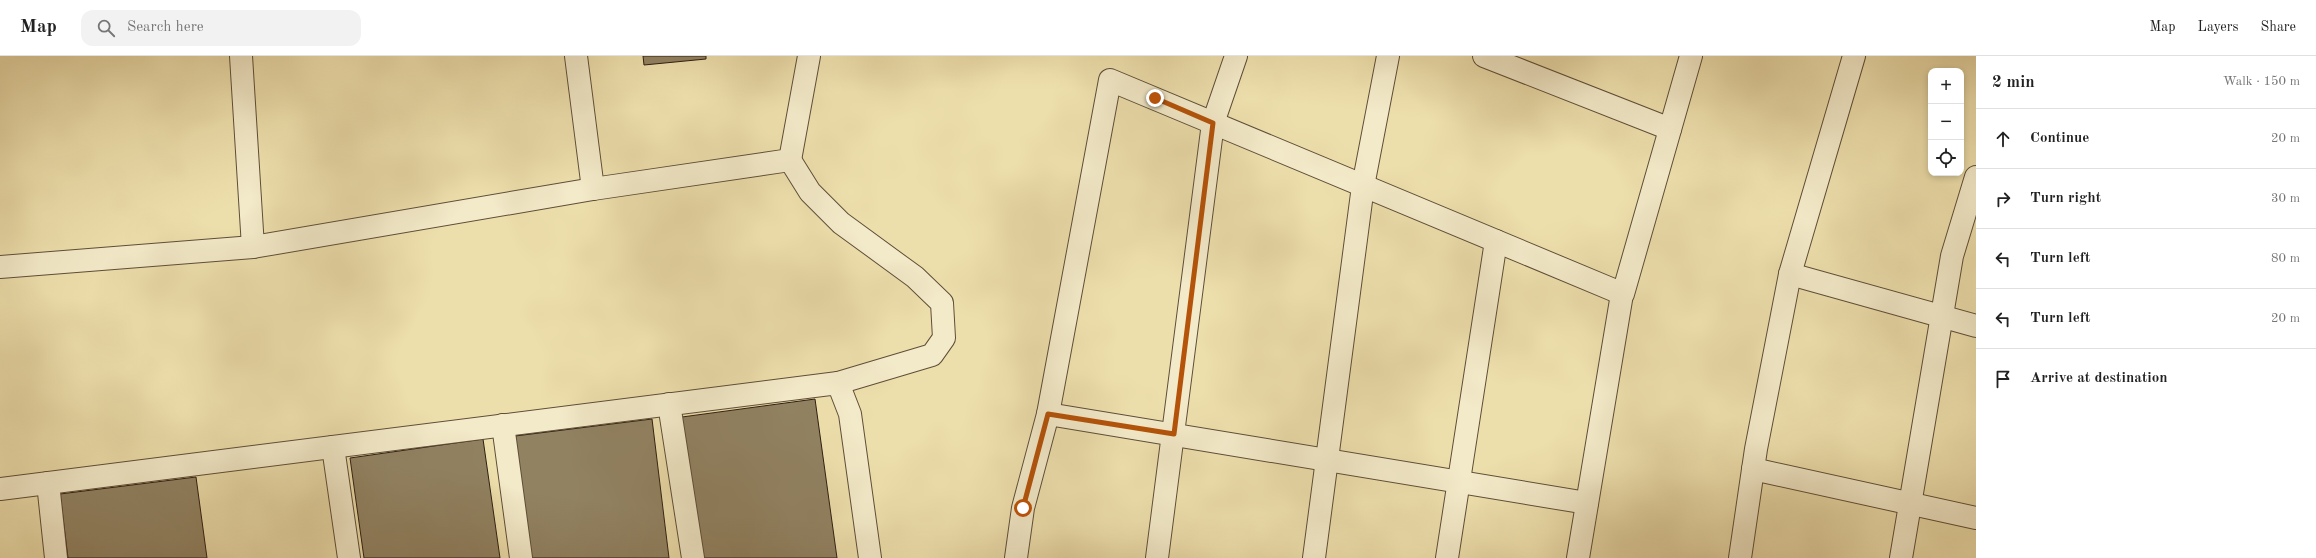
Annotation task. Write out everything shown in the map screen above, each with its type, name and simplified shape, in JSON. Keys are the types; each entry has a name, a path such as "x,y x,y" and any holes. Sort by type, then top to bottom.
{"street":[{"path":"241,56 253,247"},
{"path":"576,56 593,189"},
{"path":"0,489 838,383 932,355 944,338 942,303 915,277 841,223 810,192 790,160 809,56"},
{"path":"1157,558 1213,123 1236,56"},
{"path":"1314,558 1363,186 1388,56"},
{"path":"1484,56 1670,129"},
{"path":"1578,558 1622,294 1691,56"},
{"path":"1740,558 1753,469 1790,274 1854,56"},
{"path":"1016,558 1023,508 1048,414 1110,80 1622,294"},
{"path":"0,267 253,247 593,189 790,160"},
{"path":"1901,558 1952,256 1976,177"},
{"path":"1447,558 1496,241"},
{"path":"1790,274 1942,318 1976,326"},
{"path":"838,383 850,414 870,558"},
{"path":"669,404 693,558"},
{"path":"1048,414 1587,503"},
{"path":"503,426 521,558"},
{"path":"333,447 350,558"},
{"path":"1753,469 1976,518"},
{"path":"48,483 56,558"}],"building":[{"path":"643,56 706,56 706,59 644,65"},
{"path":"815,399 837,558 701,558 682,417"},
{"path":"652,419 669,558 531,558 515,436"},
{"path":"483,439 500,558 364,558 350,458"},
{"path":"196,477 207,558 68,558 60,494"}],"route":[{"path":"1023,508 1048,414 1174,434 1213,123 1155,98"}]}
